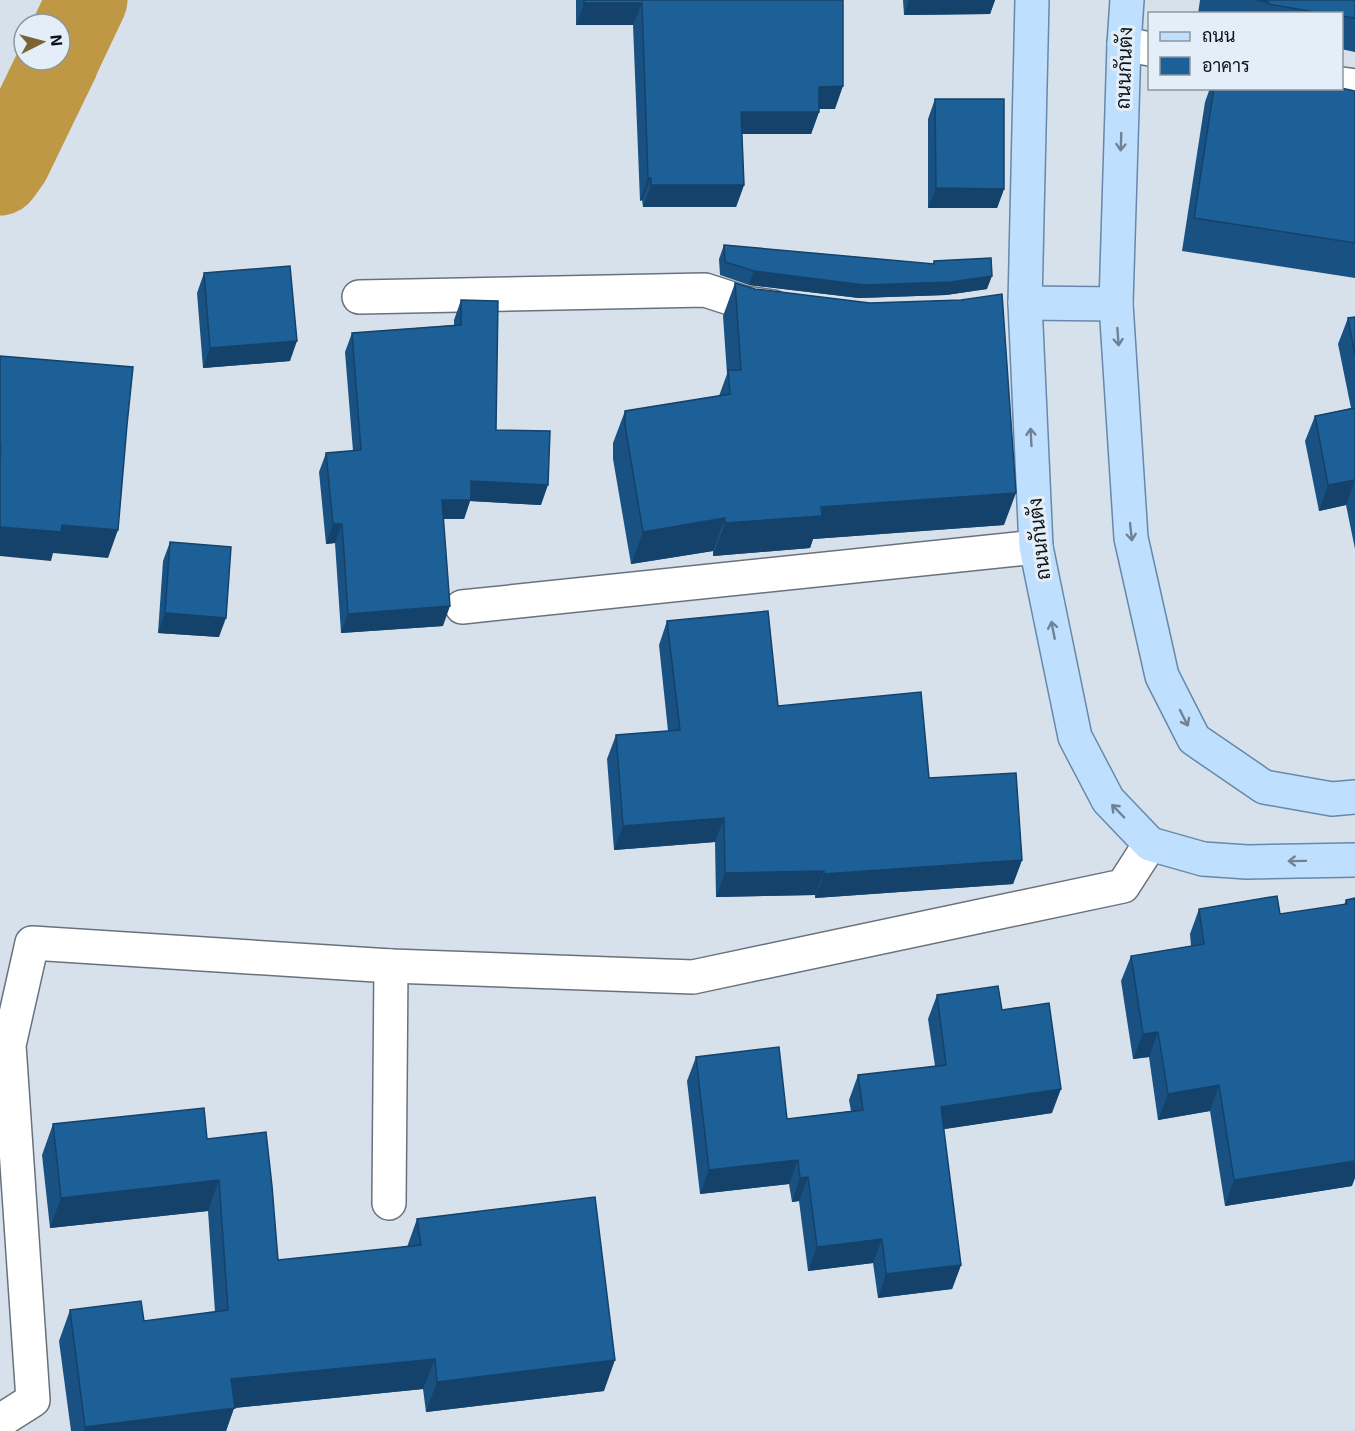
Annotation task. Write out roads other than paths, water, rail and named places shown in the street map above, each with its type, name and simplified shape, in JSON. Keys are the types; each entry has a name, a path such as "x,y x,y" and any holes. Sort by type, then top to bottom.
{"main road":[{"name":"ถนนกันตัง","path":"1032,0 1025,303 1036,547 1075,737 1108,800 1150,844"},
{"name":"ถนนกันตัง","path":"1127,0 1137,46 1116,304 1131,538 1162,676 1194,739 1264,787 1332,799 1355,797"},
{"path":"1025,303 1116,304"},
{"path":"1150,844 1203,859 1247,862 1355,860"}],"street":[{"path":"359,297 705,290 746,303 802,310"},
{"path":"992,308 1025,303"},
{"path":"462,607 1036,547"},
{"path":"0,1421 33,1400 9,1045 32,943 391,966 693,977 1123,886 1150,844"},
{"path":"389,1203 391,966"}],"waterway":[{"path":"72,32 87,0"},
{"path":"0,175 10,161 53,72"}]}
